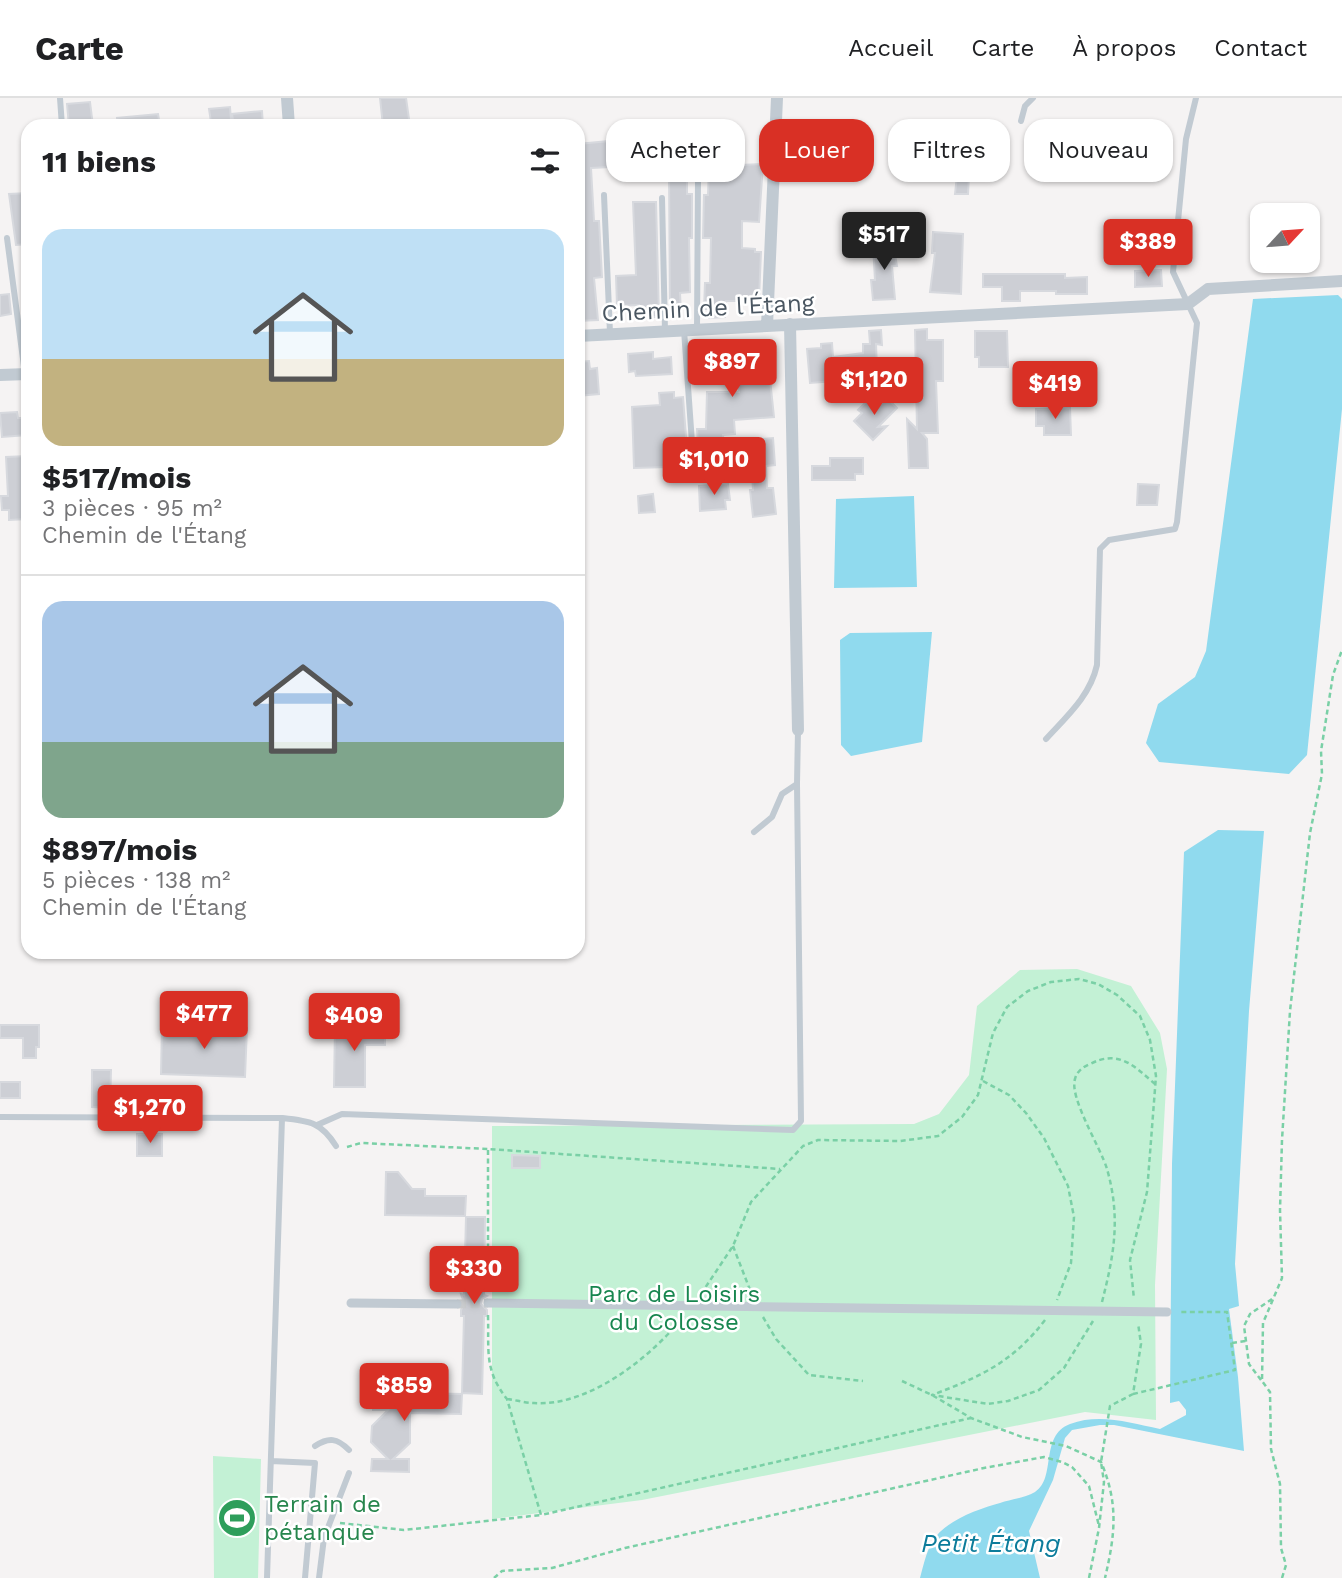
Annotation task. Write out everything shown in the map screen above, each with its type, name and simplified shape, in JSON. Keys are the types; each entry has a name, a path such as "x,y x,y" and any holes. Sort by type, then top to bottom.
{"street":[{"path":"287,98 288,119"},
{"path":"767,326 777,98"},
{"path":"1183,304 1208,289 1342,281"},
{"name":"Chemin de l'Étang","path":"585,337 1183,304"},
{"path":"790,324 797,730"},
{"path":"0,375 21,374"},
{"path":"488,1303 1167,1312"},
{"path":"351,1304 457,1304"}],"lane":[{"path":"60,98 62,119"},
{"path":"1021,121 1025,106 1033,98"},
{"path":"1046,739 1084,698 1094,679 1097,665 1100,548 1109,540 1175,529 1197,323 1183,304 1173,272 1186,139 1196,98"},
{"path":"694,471 690,330 698,182"},
{"path":"604,195 610,335"},
{"path":"662,198 665,331"},
{"path":"7,238 21,333"},
{"path":"317,1125 342,1114 793,1130 801,1121 797,730"},
{"path":"754,832 772,817 782,794 797,784"},
{"path":"0,1117 282,1118 309,1121 325,1129 336,1146"},
{"path":"267,1578 282,1118"},
{"path":"315,1446 332,1439 341,1441 349,1450"},
{"path":"271,1461 315,1463 305,1578"},
{"path":"319,1578 324,1538 349,1473"}],"path":[{"path":"1262,1381 1263,1324 1282,1278 1282,1140 1290,1011 1310,834 1322,774 1321,751 1333,675 1342,650"},
{"path":"507,1399 536,1404 568,1399 614,1380 671,1332 693,1306 733,1246 751,1202 803,1146 818,1140 900,1141 938,1136 962,1117 978,1095 993,1033 1007,1007 1028,991 1040,986 1079,979 1098,984 1117,995 1140,1016 1150,1040 1155,1084 1147,1192 1130,1261 1131,1286 1141,1344 1133,1394"},
{"path":"932,1395 988,1404 1008,1401 1039,1390 1064,1368 1099,1312 1114,1256 1114,1207 1107,1170 1082,1112 1075,1092 1075,1079 1080,1070 1092,1063 1105,1058 1120,1058 1155,1084"},
{"path":"932,1395 972,1380 1008,1360 1037,1331 1052,1311 1071,1263 1074,1217 1068,1186 1051,1150 1026,1113 1009,1095 982,1080"},
{"path":"347,1147 361,1143 488,1149 780,1169"},
{"path":"488,1149 489,1371 507,1399 541,1515"},
{"path":"733,1246 757,1307 776,1339 809,1375 863,1381"},
{"path":"1272,1299 1250,1314 1244,1326 1249,1364 1269,1392 1271,1449 1280,1484 1281,1548 1286,1565 1282,1578"},
{"path":"1089,1578 1099,1528 1104,1482 1101,1462 1110,1406 1133,1394 1235,1370 1227,1312 1167,1312"},
{"path":"1231,1343 1246,1341"},
{"path":"902,1381 971,1418 1021,1437 1066,1446 1101,1462 1109,1481 1115,1508 1113,1543 1105,1578"},
{"path":"329,1522 404,1530 541,1515 971,1418"},
{"path":"494,1578 502,1571 552,1568 625,1548 1044,1457 1072,1467 1089,1486 1099,1528"}],"green space":[{"name":"Parc de Loisirs du Colosse","path":"1077,969 1131,986 1160,1033 1167,1069 1155,1285 1156,1420 1085,1412 642,1500 492,1519 492,1126 914,1124 939,1114 969,1075 977,1006 1020,970"},
{"name":"Terrain de pétanque","path":"213,1456 261,1459 258,1578 214,1578"}],"water":[{"path":"1338,295 1342,299 1342,409 1307,755 1289,774 1159,762 1146,743 1158,704 1195,677 1206,651 1253,299"},
{"path":"914,496 917,587 834,588 836,499"},
{"path":"932,632 922,742 851,756 841,745 840,640 850,633"},
{"name":"Petit Étang","path":"1218,830 1264,831 1249,1011 1235,1264 1239,1306 1229,1309 1244,1451 1114,1425 1072,1430 1065,1438 1053,1480 1029,1531 1040,1578 920,1578 932,1542 945,1528 972,1512 1023,1497 1042,1486 1051,1447 1060,1430 1070,1424 1092,1419 1160,1429 1186,1415 1186,1410 1179,1401 1170,1403 1172,1164 1184,852"}],"building":[{"path":"380,98 406,98 409,119 382,119"},
{"path":"90,102 92,119 68,119 67,104"},
{"path":"230,107 231,119 211,119 209,109"},
{"path":"262,111 263,119 233,119 232,114"},
{"path":"158,114 159,119 117,119"},
{"path":"606,141 606,167 591,168 594,221 599,221 602,277 594,278 598,320 585,321 585,143"},
{"path":"759,164 759,182 762,182 759,222 742,221 742,248 761,252 759,299 738,298 738,301 726,301 725,317 709,318 709,309 704,309 705,283 710,283 711,238 703,238 704,195 708,195 708,182 745,182 745,165"},
{"path":"669,182 687,182 687,194 692,194 692,238 689,238 690,292 680,293 681,313 670,313"},
{"path":"956,182 969,182 968,194 955,194"},
{"path":"21,193 21,245 16,245 9,194"},
{"path":"633,202 656,202 659,317 639,317 639,305 617,306 616,276 636,275"},
{"path":"933,232 963,234 961,294 930,292 935,253 932,253"},
{"path":"893,243 897,266 892,266 895,299 873,300 873,245"},
{"path":"1161,270 1162,286 1135,287 1135,271"},
{"path":"983,274 1065,274 1065,278 1087,277 1087,294 1020,291 1020,301 1002,301 1002,287 983,287"},
{"path":"9,294 11,314 0,316 0,295"},
{"path":"927,329 927,340 943,340 943,381 936,381 938,433 922,433 927,439 928,468 909,468 907,419 917,429 915,330"},
{"path":"881,330 882,345 876,344 877,369 834,370 835,381 810,383 807,349 821,348 821,344 832,343 833,357 863,353 863,344 870,344 869,331"},
{"path":"975,331 1007,331 1008,367 979,367 979,357 975,357"},
{"path":"725,347 725,350 755,349 756,380 770,379 774,417 734,420 735,434 723,435 725,458 699,459 697,429 706,429 707,392 739,392 737,371 705,372 705,349"},
{"path":"653,352 653,359 671,357 672,374 636,376 635,371 629,372 628,354"},
{"path":"585,361 589,361 590,369 597,368 599,394 585,395"},
{"path":"674,392 674,398 683,397 689,476 670,477 669,467 634,468 632,407 660,405 659,393"},
{"path":"887,398 897,408 878,427 887,426 873,440 854,421 862,413 858,410 868,400 878,407"},
{"path":"1070,408 1071,435 1044,435 1044,426 1036,426 1036,409"},
{"path":"17,412 18,418 21,418 21,435 2,437 0,413"},
{"path":"773,438 775,465 766,466 767,488 773,488 776,514 753,517 750,440"},
{"path":"21,456 21,519 9,520 9,510 2,510 1,496 8,496 6,457"},
{"path":"830,458 863,458 863,474 855,474 855,480 812,480 812,466 830,466"},
{"path":"728,484 730,500 725,500 726,509 700,511 699,486"},
{"path":"1138,484 1159,485 1157,505 1137,505"},
{"path":"653,494 655,512 639,513 638,496"},
{"path":"0,1025 39,1025 36,1058 23,1058 23,1038 0,1038"},
{"path":"162,1025 247,1028 245,1077 161,1074"},
{"path":"335,1025 385,1026 385,1045 365,1045 365,1087 334,1087"},
{"path":"92,1070 111,1070 110,1108 92,1107"},
{"path":"0,1082 20,1082 20,1098 0,1098"},
{"path":"137,1134 162,1134 162,1156 137,1156"},
{"path":"512,1155 540,1156 540,1168 512,1168"},
{"path":"386,1172 398,1172 412,1189 425,1189 425,1196 466,1196 465,1216 385,1215"},
{"path":"466,1217 485,1217 484,1295 487,1296 482,1299 481,1304 487,1310 487,1316 484,1316 482,1394 462,1393 464,1316 461,1316 461,1310 464,1303 461,1294 464,1295"},
{"path":"373,1392 462,1394 461,1414 410,1413 410,1443 393,1459 409,1459 409,1472 371,1471 372,1459 388,1459 371,1442 372,1426 388,1410 373,1410"}],"tunnel":[{"path":"457,1304 488,1303"}],"place":[{"name":"Terrain de pétanque","path":"237,1518"}]}
